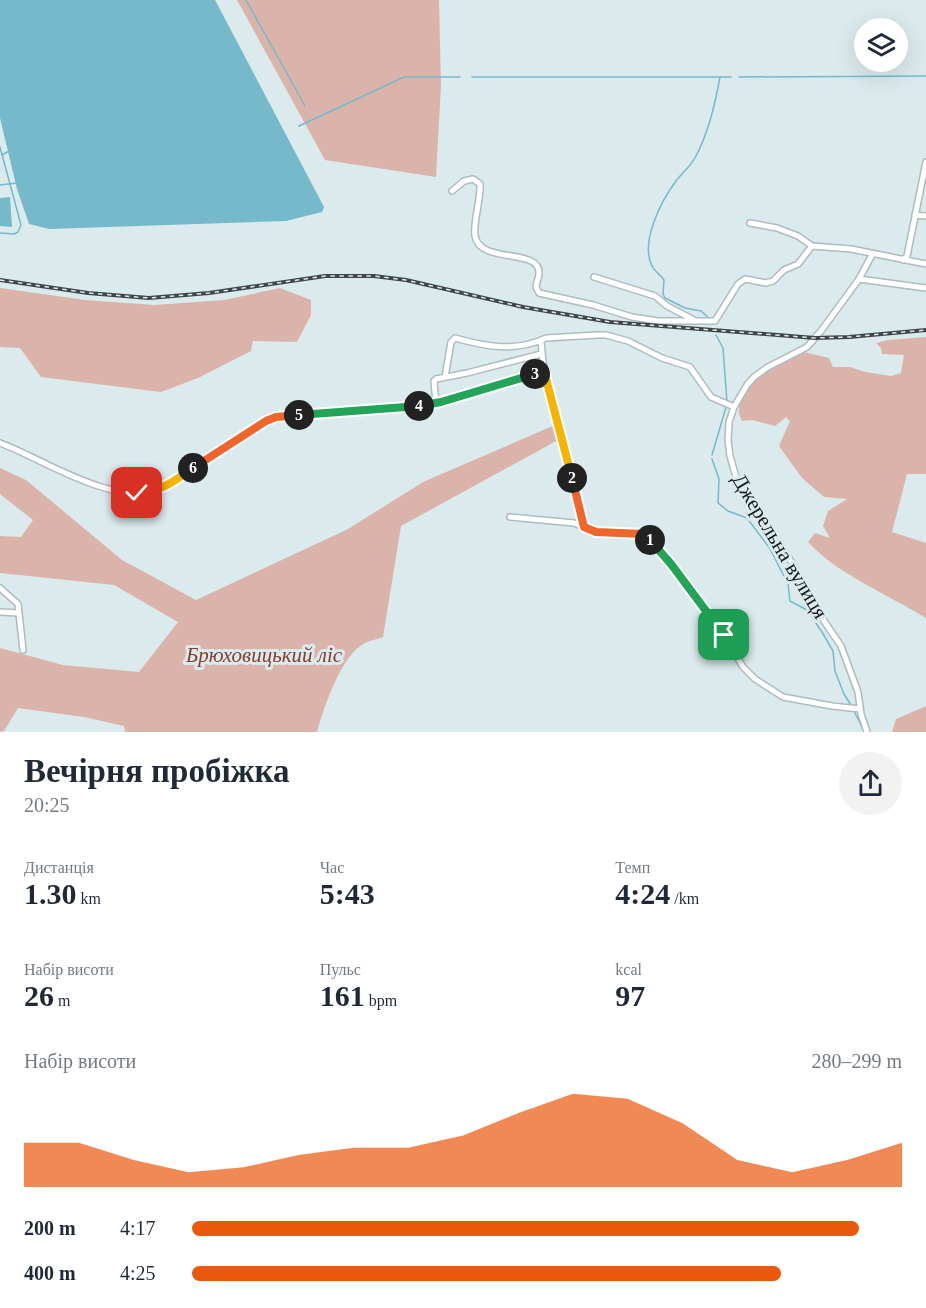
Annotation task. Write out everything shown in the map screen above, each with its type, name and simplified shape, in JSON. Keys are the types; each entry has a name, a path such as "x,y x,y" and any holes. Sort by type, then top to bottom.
{"street":[{"path":"903,260 908,256 926,162"},
{"path":"452,191 464,181 473,179 480,184 475,236 479,245 493,253 532,261 538,268 536,287 539,293 593,304 632,317 658,321 712,322 741,281 753,280 766,283 773,281 784,270 798,264 812,246"},
{"path":"915,215 926,216"},
{"path":"750,223 777,228 798,236 812,246 851,249 926,264"},
{"name":"Джерельна вулиця","path":"867,732 859,709 855,685 841,646 820,615 791,560 736,477 728,440 732,406 754,377 768,367 807,347 859,279 872,255"},
{"path":"594,277 655,296 667,306 694,320"},
{"path":"859,279 926,288"},
{"path":"445,377 453,339 494,347 541,342 546,338 597,335 617,338 662,358 690,367 711,397 732,406"},
{"path":"541,342 544,371 584,527"},
{"path":"436,403 434,381 436,379 541,354"},
{"path":"0,443 104,488 137,493 152,492 163,488 266,421 276,417 436,403 544,371"},
{"path":"510,517 574,523 596,532 644,534 671,564 716,624 748,673 783,697 859,709"},
{"path":"0,588 18,604 23,650"},
{"path":"0,612 18,613"}],"green space":[{"path":"237,0 439,0 441,86 436,177 325,160"},
{"path":"0,288 85,300 154,305 224,300 280,288 311,300 311,315 297,342 253,341 251,351 198,378 161,392 41,377 20,348 0,347"},
{"path":"926,337 926,474 907,474 892,532 926,543 926,618 848,574 820,554 808,542 815,533 830,538 823,526 828,511 847,499 824,497 802,478 779,446 790,421 786,417 775,426 752,420 742,421 739,414 739,399 753,378 790,357 804,352 829,358 833,367 850,367 891,376 901,373 904,355 882,354 881,348 876,343"},
{"name":"Брюховицький ліс","path":"555,425 558,440 401,526 383,637 365,643 348,658 324,709 317,732 125,732 124,726 84,717 18,708 4,731 0,732 0,648 63,665 139,672 178,622 114,585 0,573 0,536 21,537 33,520 0,494 0,468 26,480 122,560 196,600 348,529 423,482"},
{"path":"926,706 926,732 892,732 896,719"}],"water":[{"path":"0,0 215,0 324,207 322,212 286,221 49,229 29,224 17,189 0,118"},
{"path":"10,197 12,227 0,226 0,198"}],"waterway":[{"path":"246,0 305,106"},
{"path":"739,77 926,76"},
{"path":"299,126 404,77 460,77"},
{"path":"472,77 731,77"},
{"path":"711,320 701,311 685,308 665,298 664,280 652,266 649,245 650,234 664,199 692,163 701,147 720,77"},
{"path":"0,147 21,225 18,232 14,234 0,233"},
{"path":"2,155 9,151"},
{"path":"0,185 17,183"},
{"path":"716,335 723,348 727,402"},
{"path":"712,455 726,407"},
{"path":"712,459 719,479 718,503 728,511 747,518 768,546"},
{"path":"769,547 787,582"},
{"path":"788,584 790,601 807,610 833,651 835,671 851,705"},
{"path":"854,711 863,729"}],"railway":[{"path":"0,280 88,293 149,298 209,293 325,276 374,276 406,280 523,307 610,322 815,338 926,330"}],"route":[{"path":"137,493 152,492 163,488 266,421 276,417 418,406 441,402 544,371 584,527 596,532 644,534 671,564 724,635"}]}
